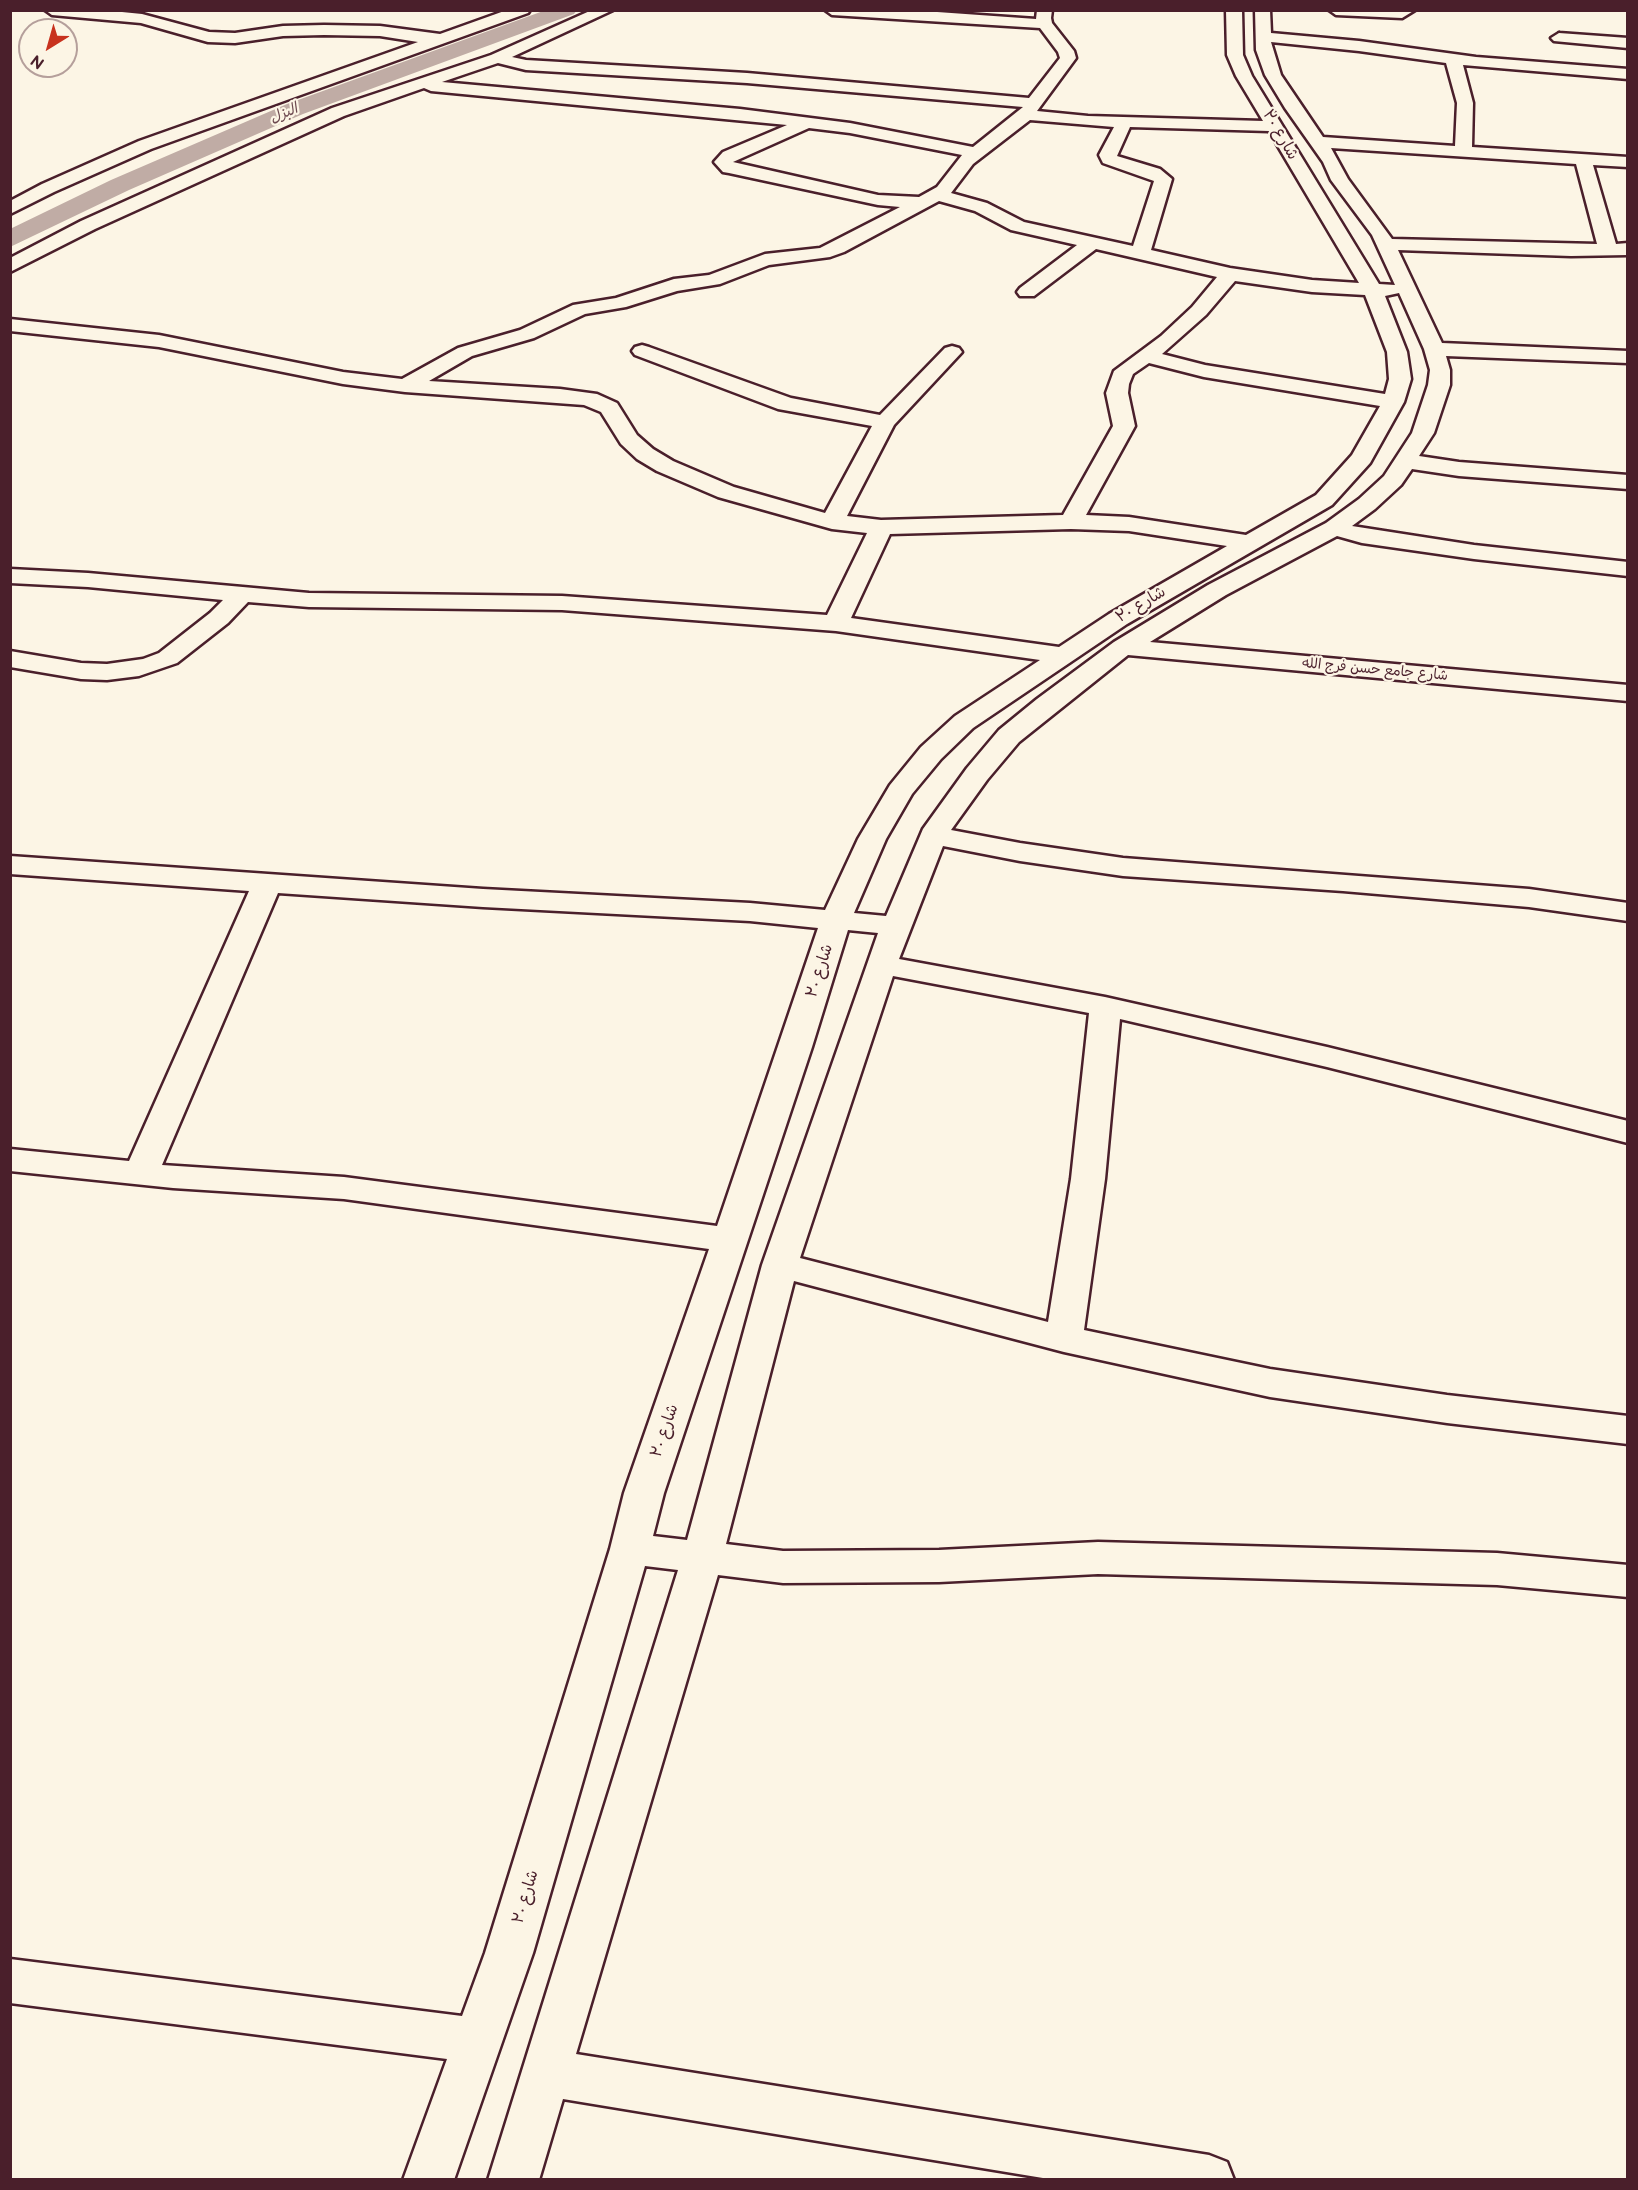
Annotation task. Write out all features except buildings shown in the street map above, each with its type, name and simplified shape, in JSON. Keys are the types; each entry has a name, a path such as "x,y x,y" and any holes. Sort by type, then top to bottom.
{"street":[{"path":"52,10 142,19 208,37 235,38 283,31 324,30 380,31 419,38 450,38"},
{"path":"10,209 48,188 145,145 450,38 523,10"},
{"path":"10,266 88,225 338,112 497,58 606,10"},
{"path":"405,386 465,352 527,334 580,309 619,303 674,285 713,280 765,260 823,253 837,248 943,191 967,160 1030,109 1068,58 1045,17 832,10"},
{"name":"شارع ٣٠","path":"513,2180 702,1559 780,1264 881,965 933,835 977,774 1009,736 1046,705 1123,647 1217,590 1334,528 1368,504 1393,480 1423,433 1439,385 1440,370 1434,349 1386,244 1340,180 1332,162 1318,142 1258,75 1235,55 1234,10"},
{"path":"1336,10 1402,13 1408,10"},
{"path":"1262,24 1359,46 1453,59 1628,74"},
{"name":"شارع ٣٠","path":"428,2180 509,1953 630,1549 644,1493 836,920 900,790 931,753 964,722 1060,656 1146,602 1324,500 1362,458 1393,402 1400,378 1397,352 1373,289 1276,126 1258,75 1264,50 1262,24"},
{"path":"1558,38 1628,43"},
{"path":"497,58 526,65 747,78 1030,109 1088,121 1276,126"},
{"path":"1453,59 1465,103 1463,150"},
{"path":"419,85 807,122 976,153"},
{"path":"1125,121 1108,155 1109,159 1154,172 1163,178 1140,254"},
{"path":"807,122 729,156 723,162 729,168 878,200 929,199 981,207 1018,226 1230,274 1294,285 1408,290"},
{"path":"1318,142 1628,162"},
{"path":"1386,244 1571,250 1618,248 1583,159"},
{"path":"1027,292 1092,243"},
{"path":"1071,522 1124,426 1118,405 1118,384 1124,371 1168,340 1230,274"},
{"path":"10,325 159,341 342,378 405,386 560,394 589,399 609,408 629,439 645,454 665,466 726,492 832,522 881,527 1071,522 1154,526 1252,543"},
{"path":"1434,349 1628,357"},
{"path":"642,351 786,404 885,422"},
{"path":"832,522 885,422 952,352"},
{"path":"1146,356 1223,375 1393,402"},
{"path":"1406,460 1459,469 1628,482"},
{"path":"836,623 881,527"},
{"path":"1334,528 1362,536 1474,552 1628,569"},
{"path":"10,576 88,580 309,600 562,603 836,623 1060,656"},
{"path":"10,658 81,671 130,670 152,664 168,658 219,618 242,594"},
{"name":"شارع جامع حسن فرج الله","path":"1123,647 1628,693"},
{"path":"933,835 1020,852 1123,867 1529,898 1628,912"},
{"path":"10,866 483,898 750,912 896,926"},
{"path":"141,1173 267,883"},
{"path":"881,965 1105,1006 1327,1057 1628,1132"},
{"path":"1064,1339 1089,1167 1103,1047 1105,1006"},
{"path":"10,1160 141,1173 344,1188 730,1240"},
{"path":"780,1264 1064,1339 1270,1383 1447,1409 1628,1430"},
{"path":"630,1549 783,1567 939,1566 1098,1558 1497,1569 1628,1581"},
{"path":"10,1981 478,2041"},
{"path":"547,2073 1209,2180"}],"waterway":[{"name":"البزل","path":"10,239 120,185 295,109 567,10"}]}
